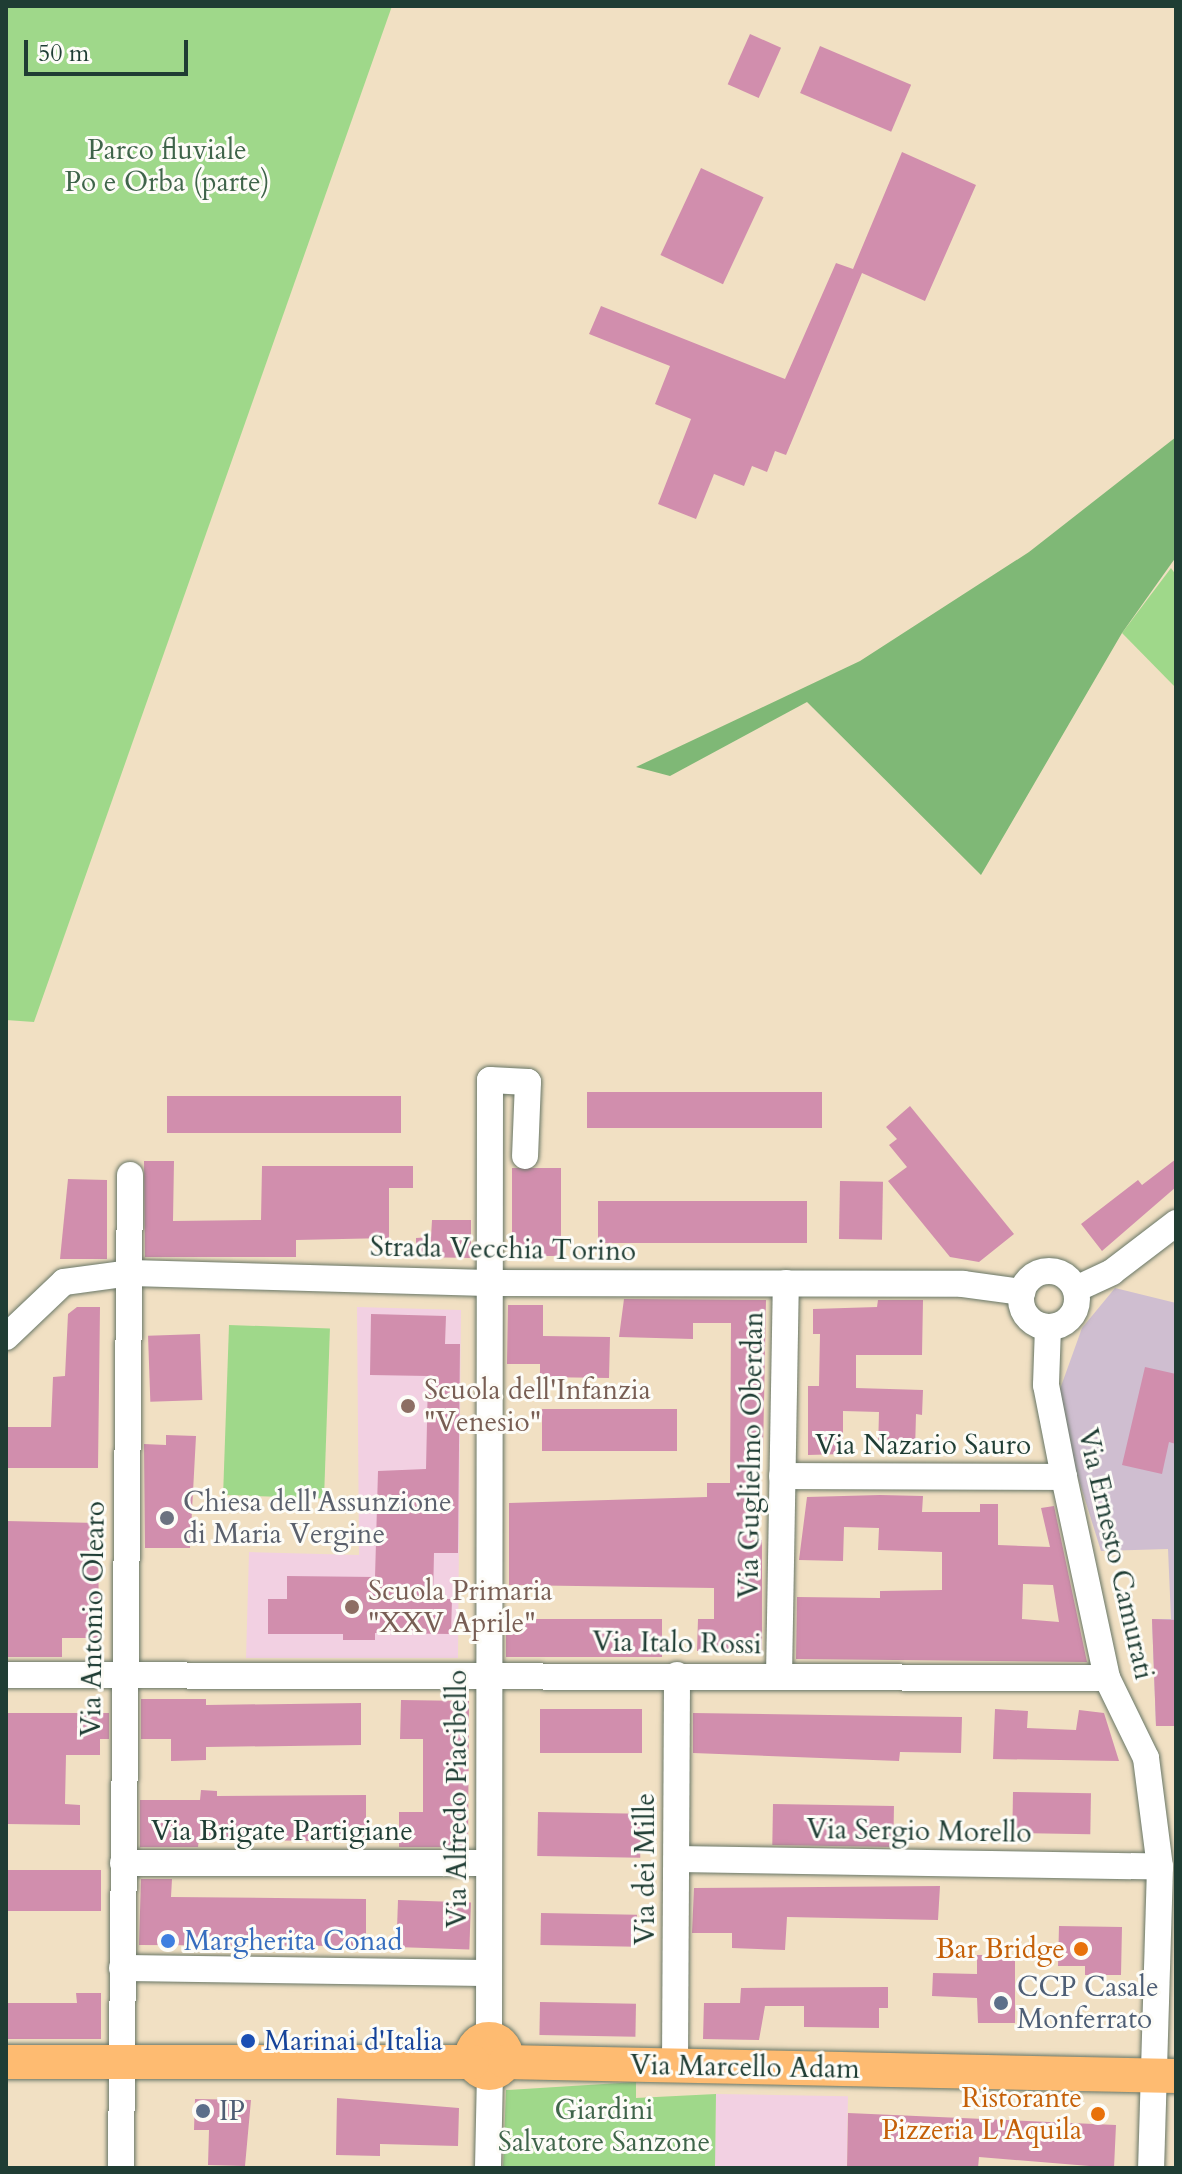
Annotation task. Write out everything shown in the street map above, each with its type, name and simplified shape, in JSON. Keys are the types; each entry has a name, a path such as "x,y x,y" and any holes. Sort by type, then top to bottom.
{"main road":[{"name":"Via Marcello Adam","path":"6,2062 489,2059 1164,2076"}],"street":[{"name":"Via Alfredo Piacibello","path":"488,2168 487,1283 490,1080 528,1082 525,1156"},
{"name":"Via Antonio Olearo","path":"121,2168 130,1175"},
{"path":"1076,1289 1112,1272 1176,1223"},
{"path":"1048,1270 1065,1275 1076,1289 1072,1315 1048,1327 1027,1316 1022,1292 1031,1277 1048,1270"},
{"name":"Strada Vecchia Torino","path":"6,1337 64,1282 131,1273 487,1283 963,1284 1022,1292"},
{"name":"Via Guglielmo Oberdan","path":"779,1676 786,1283"},
{"name":"Via Ernesto Camurati","path":"1048,1327 1046,1385 1064,1477 1107,1678 1146,1758 1160,1867 1164,2076 1151,2168"},
{"name":"Via Nazario Sauro","path":"782,1476 1064,1477"},
{"name":"Via Italo Rossi","path":"6,1675 489,1673 1107,1678"},
{"name":"Via dei Mille","path":"675,2064 677,1675"},
{"name":"Via Sergio Morello","path":"677,1859 1160,1867"},
{"name":"Via Brigate Partigiane","path":"123,1863 488,1863"},
{"path":"122,1968 489,1973"}],"shaded area":[{"path":"1115,1288 1176,1303 1176,1726 1156,1726 1152,1619 1171,1619 1168,1549 1101,1551 1055,1403 1082,1328"},
{"name":"Scuola Primaria \"XXV Aprile\"","path":"357,1307 461,1310 458,1658 246,1658 249,1552 359,1555"},
{"path":"716,2094 848,2096 847,2168 715,2168"}],"green space":[{"name":"Parco fluviale Po e Orba (parte)","path":"6,6 392,6 34,1022 6,1020"},
{"path":"1176,437 1176,557 1122,633 981,875 807,702 670,776 636,767 860,661 1029,552"},
{"path":"1171,568 1176,575 1176,688 1122,633"},
{"path":"229,1325 330,1329 324,1498 223,1495"},
{"name":"Giardini Salvatore Sanzone","path":"636,2082 636,2098 716,2094 715,2168 503,2168 506,2090"}],"building":[{"path":"750,34 781,48 759,98 728,84"},
{"path":"820,46 911,85 891,132 800,93"},
{"path":"902,152 976,185 925,301 862,273 786,455 775,451 767,472 752,466 744,486 714,474 696,519 658,504 691,419 655,404 670,366 589,334 601,306 785,379 836,263 853,269"},
{"path":"701,168 764,197 723,284 660,255"},
{"path":"587,1092 822,1092 822,1128 587,1128"},
{"path":"167,1096 401,1096 401,1133 167,1133"},
{"path":"910,1106 1014,1234 979,1262 950,1257 888,1181 907,1167 889,1145 897,1139 886,1127"},
{"path":"1176,1159 1176,1187 1102,1251 1081,1224 1138,1180 1142,1185"},
{"path":"144,1161 174,1161 173,1221 261,1220 262,1166 413,1166 413,1188 389,1188 389,1238 296,1240 296,1257 145,1257"},
{"path":"512,1168 561,1168 561,1256 512,1256"},
{"path":"68,1179 107,1180 107,1259 60,1259"},
{"path":"840,1181 883,1182 882,1240 839,1239"},
{"path":"598,1201 807,1201 807,1243 598,1243"},
{"path":"432,1220 471,1220 471,1258 416,1257 416,1238 431,1237"},
{"path":"624,1299 766,1300 763,1453 753,1453 753,1540 762,1540 762,1651 697,1651 698,1619 714,1619 714,1588 509,1585 509,1503 707,1497 707,1483 730,1483 731,1323 693,1323 693,1339 619,1337"},
{"path":"878,1300 923,1300 922,1355 856,1355 856,1388 923,1390 922,1415 916,1414 915,1451 878,1450 879,1412 843,1411 843,1454 808,1455 808,1386 819,1386 820,1334 813,1334 813,1309 877,1307"},
{"path":"508,1305 543,1305 543,1336 610,1337 609,1378 540,1377 540,1364 507,1364"},
{"path":"77,1307 100,1307 98,1468 6,1468 6,1427 51,1427 53,1377 65,1376 68,1314"},
{"path":"371,1314 446,1316 445,1344 460,1344 458,1553 434,1553 433,1599 452,1599 451,1634 375,1633 375,1640 343,1640 343,1634 268,1634 268,1599 287,1599 287,1576 375,1577 378,1471 426,1469 428,1376 370,1375"},
{"path":"200,1334 202,1400 150,1402 148,1336"},
{"path":"1145,1367 1176,1374 1176,1444 1169,1442 1162,1474 1122,1465"},
{"path":"542,1409 677,1409 677,1451 542,1451"},
{"name":"Chiesa dell'Assunzione di Maria Vergine","path":"166,1435 196,1436 190,1548 145,1548 144,1444 166,1445"},
{"path":"923,1496 922,1512 980,1512 980,1504 998,1504 998,1545 1050,1547 1041,1508 1054,1506 1087,1662 796,1659 797,1597 880,1598 880,1591 942,1590 942,1552 878,1550 879,1528 844,1527 843,1561 799,1560 807,1497","holes":["1023,1584 1053,1585 1059,1622 1022,1619"]},
{"path":"6,1521 98,1523 99,1638 62,1638 62,1657 6,1657"},
{"path":"506,1619 662,1619 662,1657 506,1657"},
{"path":"1152,1619 1176,1620 1176,1726 1156,1726"},
{"path":"141,1699 206,1699 206,1705 361,1703 361,1745 206,1747 206,1760 171,1761 171,1739 141,1739"},
{"path":"401,1700 469,1701 468,1847 399,1847 399,1812 423,1812 423,1739 400,1739"},
{"path":"540,1709 642,1709 642,1753 540,1753"},
{"path":"995,1709 1028,1711 1027,1728 1076,1730 1079,1710 1104,1713 1119,1761 993,1759"},
{"path":"6,1713 109,1713 109,1739 100,1739 100,1755 66,1755 65,1804 80,1805 80,1825 6,1824"},
{"path":"693,1713 962,1717 961,1753 900,1752 899,1761 693,1753"},
{"path":"201,1790 217,1791 217,1796 366,1795 366,1842 199,1839 198,1847 140,1847 140,1800 200,1800"},
{"path":"1013,1792 1091,1793 1090,1834 1012,1833"},
{"path":"773,1804 894,1806 893,1847 772,1845"},
{"path":"538,1812 641,1814 640,1858 537,1856"},
{"path":"6,1870 101,1870 101,1911 6,1911"},
{"path":"141,1879 172,1879 171,1897 366,1899 366,1946 139,1945"},
{"path":"940,1886 938,1920 787,1917 785,1950 732,1948 732,1933 692,1933 694,1888"},
{"path":"398,1900 471,1903 469,1950 396,1947"},
{"path":"541,1913 637,1915 636,1947 540,1945"},
{"path":"1059,1926 1122,1927 1121,1975 1085,1975 1085,1966 1058,1966"},
{"path":"977,1955 1015,1955 1015,2023 978,2023 977,1998 932,1996 933,1973 977,1974"},
{"path":"888,1987 888,2008 879,2008 879,2028 804,2027 804,2006 765,2006 759,2040 703,2039 704,2003 740,2003 741,1988"},
{"path":"76,1993 101,1993 101,2039 6,2039 6,2003 77,2003"},
{"path":"540,2002 636,2004 635,2037 539,2035"},
{"path":"337,2098 459,2108 458,2146 380,2144 380,2156 336,2155"},
{"path":"195,2099 251,2100 245,2166 208,2165 209,2130 194,2130"},
{"path":"848,2113 1116,2125 1114,2168 979,2157 978,2168 847,2168"}],"place":[{"name":"Scuola dell'Infanzia \"Venesio\"","path":"408,1406"},
{"name":"Chiesa dell'Assunzione di Maria Vergine","path":"167,1518"},
{"name":"Scuola Primaria \"XXV Aprile\"","path":"352,1607"},
{"name":"Margherita Conad","path":"168,1941"},
{"name":"Bar Bridge","path":"1081,1949"},
{"name":"CCP Casale Monferrato","path":"1001,2003"},
{"name":"Marinai d'Italia","path":"248,2041"},
{"name":"IP","path":"203,2111"},
{"name":"Ristorante Pizzeria L'Aquila","path":"1098,2114"}]}
